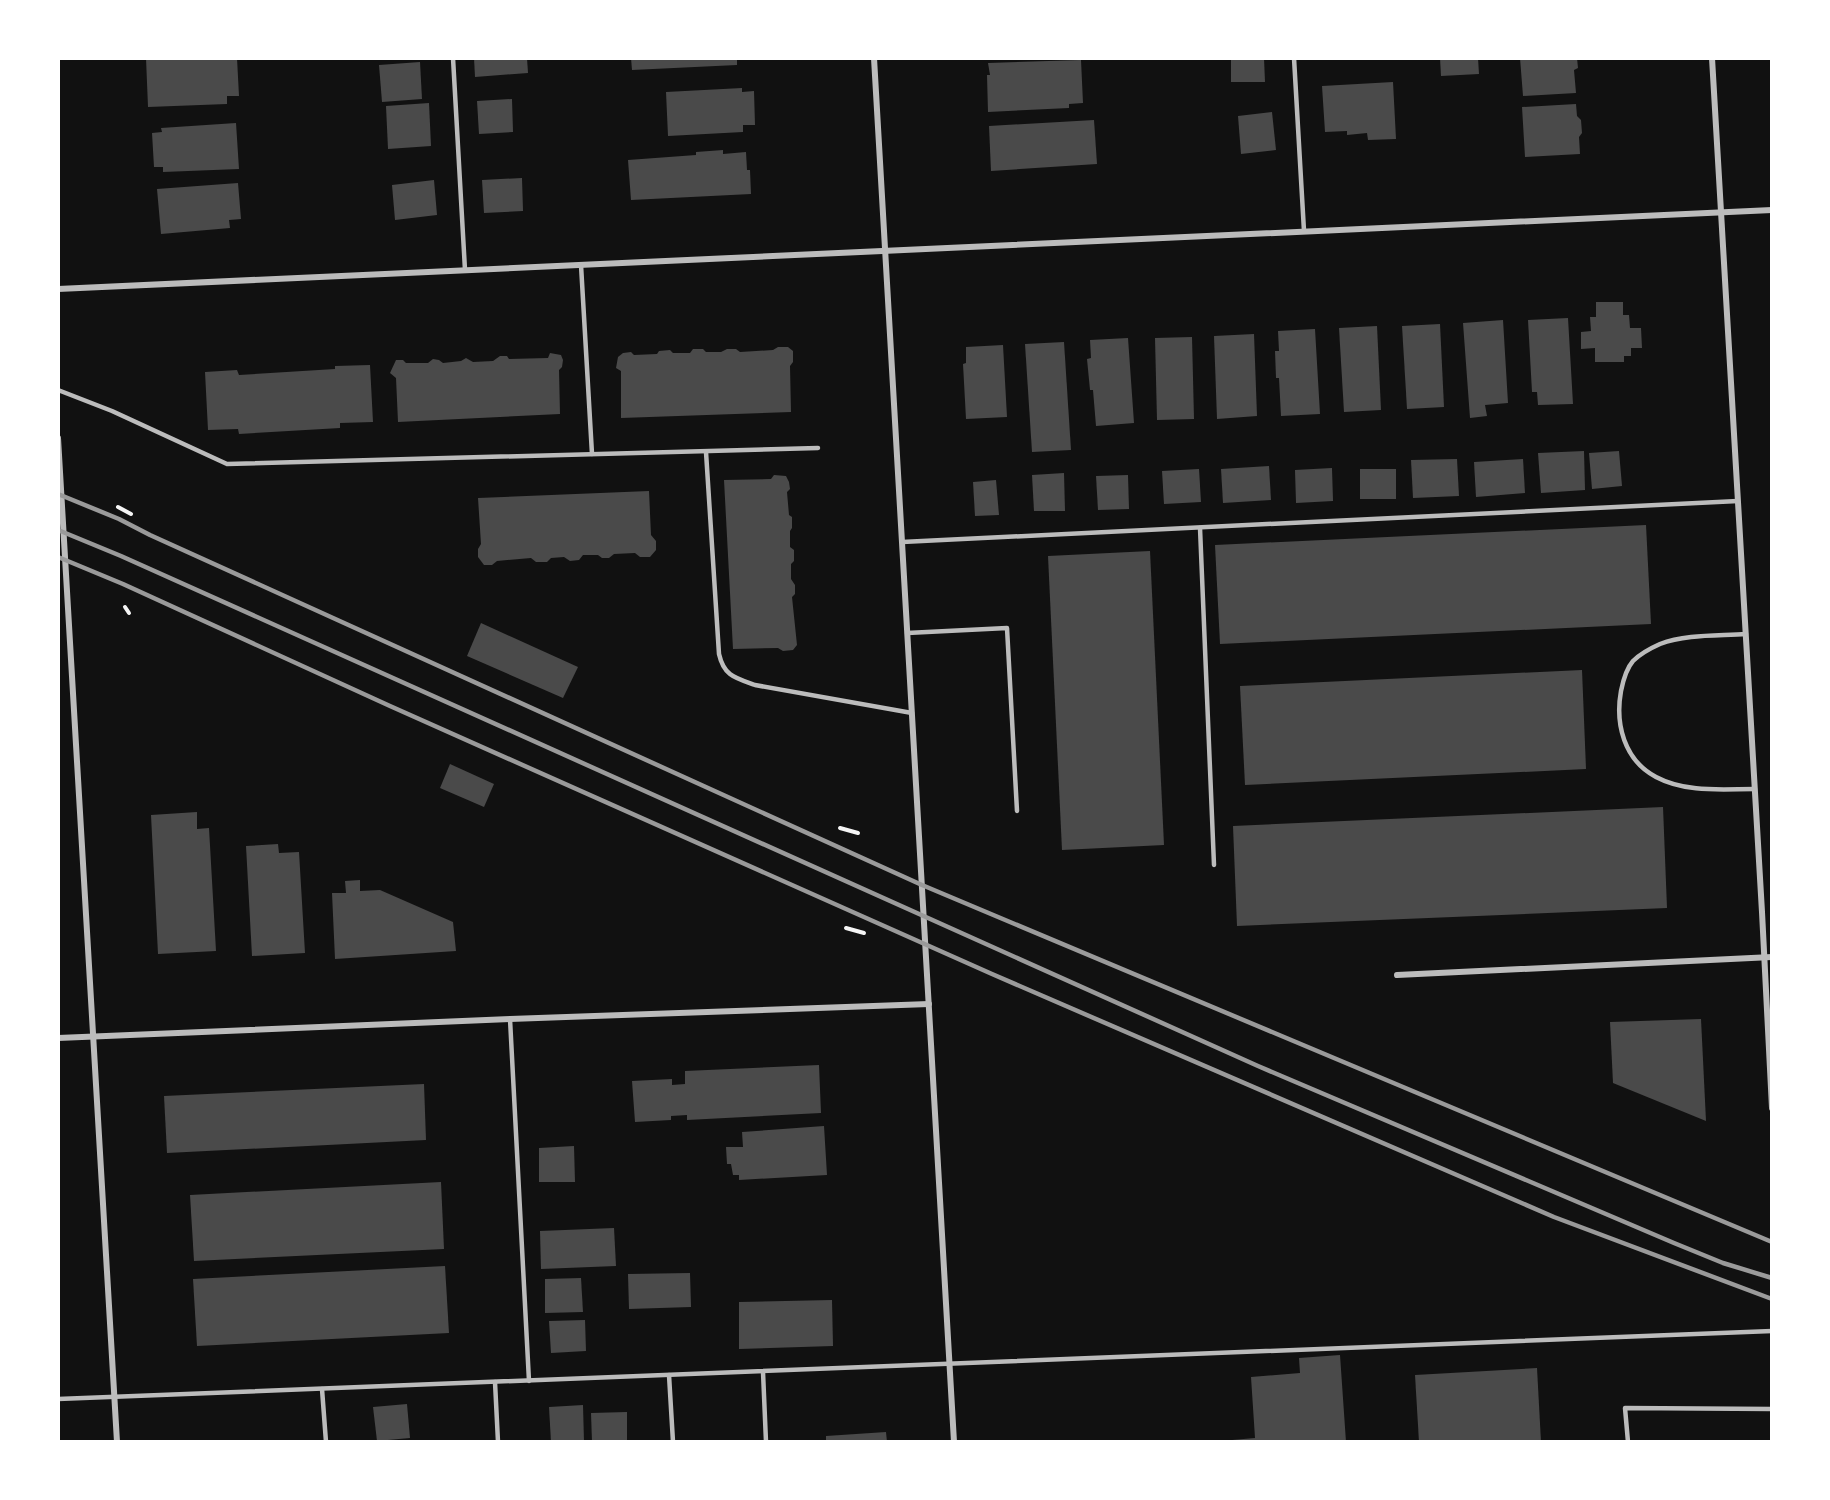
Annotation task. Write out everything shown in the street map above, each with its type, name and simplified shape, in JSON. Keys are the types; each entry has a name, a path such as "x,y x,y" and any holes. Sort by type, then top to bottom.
{"street":[{"path":"874,58 954,1442"},
{"path":"1712,58 1755,789 1768,957 1772,1107"},
{"path":"58,289 1772,210"},
{"path":"58,438 117,1442"},
{"path":"1397,975 1768,957"},
{"path":"58,1038 510,1019 929,1005"}],"lane":[{"path":"453,58 465,270"},
{"path":"1294,58 1304,231"},
{"path":"581,265 592,454"},
{"path":"58,390 112,411 227,464 818,448"},
{"path":"706,452 719,654 722,666 732,676 755,686 912,713"},
{"path":"902,542 1738,501"},
{"path":"1200,528 1214,864"},
{"path":"907,633 1007,628 1017,811"},
{"path":"1746,634 1689,638 1660,644 1648,650 1632,662 1623,680 1618,704 1619,728 1627,749 1640,765 1655,777 1674,785 1693,788 1755,789"},
{"path":"510,1019 529,1381"},
{"path":"58,1399 1772,1331"},
{"path":"763,1372 766,1442"},
{"path":"669,1376 673,1442"},
{"path":"495,1382 498,1442"},
{"path":"322,1389 326,1442"},
{"path":"1628,1442 1625,1408 1772,1409"}],"path":[{"path":"118,507 131,514"},
{"path":"125,607 129,613"},
{"path":"840,828 858,833"},
{"path":"846,928 864,933"}],"building":[{"path":"146,58 237,58 239,96 227,96 227,104 148,107"},
{"path":"474,58 527,58 528,73 475,77"},
{"path":"631,58 737,58 737,65 632,70"},
{"path":"1231,58 1264,58 1265,82 1231,82"},
{"path":"1440,58 1478,58 1479,74 1441,76"},
{"path":"1520,58 1577,58 1578,68 1574,70 1576,93 1523,96"},
{"path":"1081,60 1083,103 1069,104 1069,108 988,112 987,75 990,75 988,63"},
{"path":"420,62 422,99 382,102 379,65"},
{"path":"1393,82 1396,139 1368,140 1367,133 1347,135 1347,131 1325,132 1322,86"},
{"path":"742,88 742,92 754,91 755,125 743,125 743,132 668,136 666,92"},
{"path":"512,99 513,132 479,134 477,101"},
{"path":"429,103 431,146 388,149 386,106"},
{"path":"1576,104 1577,116 1581,120 1580,154 1525,157 1522,107"},
{"path":"1272,112 1276,150 1241,154 1238,116"},
{"path":"1094,120 1097,164 991,171 989,126"},
{"path":"236,123 239,169 163,172 163,167 154,167 152,133 162,132 161,128"},
{"path":"723,150 723,154 746,152 747,170 750,170 751,194 631,200 628,160 696,155 696,152"},
{"path":"522,178 523,211 484,213 482,180"},
{"path":"434,180 437,215 395,220 392,185"},
{"path":"238,183 241,219 229,220 230,228 161,234 157,189"},
{"path":"1596,302 1623,302 1623,315 1629,315 1630,328 1641,328 1642,348 1631,348 1631,356 1624,356 1624,362 1595,362 1595,348 1581,349 1581,332 1591,331 1590,317 1596,317"},
{"path":"1568,318 1573,404 1538,405 1537,392 1532,392 1528,320"},
{"path":"1503,320 1508,403 1485,405 1487,416 1470,418 1463,323"},
{"path":"1440,324 1444,407 1407,409 1402,326"},
{"path":"1377,326 1381,410 1344,412 1339,328"},
{"path":"1315,329 1320,414 1281,416 1275,351 1279,351 1278,331"},
{"path":"1254,334 1257,416 1217,419 1214,336"},
{"path":"1192,337 1194,419 1157,420 1155,338"},
{"path":"1128,338 1134,423 1096,426 1093,390 1090,390 1087,359 1091,358 1090,340"},
{"path":"1064,342 1071,450 1032,452 1025,344"},
{"path":"1003,345 1007,417 966,419 963,364 966,363 966,347"},
{"path":"778,347 788,347 793,351 793,362 790,366 791,412 621,418 621,371 616,368 618,357 623,353 657,354 659,351 670,350 673,353 690,353 693,349 721,352 736,349 740,352 773,350"},
{"path":"550,353 561,355 563,360 559,370 560,414 398,422 396,378 390,373 396,360 403,360 406,363 428,363 433,359 443,363 461,361 466,358 473,362 493,361 500,356 507,356 509,359 548,358"},
{"path":"370,365 373,422 340,423 340,428 239,434 238,429 208,430 205,372 237,370 239,375"},
{"path":"1584,451 1585,490 1541,493 1538,453"},
{"path":"1619,451 1622,486 1592,489 1589,453"},
{"path":"1457,459 1459,496 1413,498 1411,460"},
{"path":"1523,459 1525,493 1476,497 1474,462"},
{"path":"1269,466 1271,500 1223,503 1221,469"},
{"path":"1332,468 1333,501 1296,503 1295,470"},
{"path":"1199,469 1201,502 1164,504 1162,471"},
{"path":"1360,469 1396,469 1396,499 1360,499"},
{"path":"1064,473 1065,511 1034,511 1032,475"},
{"path":"774,475 786,476 790,489 787,492 789,515 792,517 790,547 794,550 794,561 791,564 791,579 795,585 795,594 792,597 797,645 793,650 783,651 778,648 733,649 724,480 771,479"},
{"path":"1128,475 1129,509 1098,510 1096,476"},
{"path":"996,480 999,515 975,516 973,482"},
{"path":"649,491 651,535 656,541 656,550 650,557 640,557 635,553 614,554 609,558 583,555 579,560 570,561 564,557 551,558 547,562 536,562 531,558 497,561 492,565 484,565 478,557 481,544 478,498"},
{"path":"1646,525 1651,624 1220,644 1215,545"},
{"path":"1150,551 1164,845 1062,850 1048,556"},
{"path":"481,623 578,667 563,698 467,656"},
{"path":"1582,670 1586,769 1245,785 1240,686"},
{"path":"450,764 494,784 484,807 440,788"},
{"path":"1663,807 1667,908 1237,926 1233,826"},
{"path":"197,812 197,829 209,828 216,951 158,954 151,815"},
{"path":"278,844 279,853 299,852 305,953 252,956 246,846"},
{"path":"360,880 360,891 380,890 453,922 456,951 335,959 332,893 346,893 345,881"},
{"path":"1701,1019 1706,1121 1613,1083 1610,1022"},
{"path":"819,1065 821,1113 687,1120 687,1115 671,1116 671,1120 635,1122 632,1081 672,1079 672,1085 685,1084 685,1071"},
{"path":"424,1084 426,1140 167,1153 164,1096"},
{"path":"824,1126 827,1175 739,1180 739,1175 733,1175 731,1164 727,1164 726,1147 743,1147 742,1132"},
{"path":"574,1146 575,1182 539,1182 539,1148"},
{"path":"441,1182 444,1249 194,1261 190,1195"},
{"path":"614,1228 616,1266 541,1269 540,1231"},
{"path":"445,1266 449,1333 197,1346 193,1279"},
{"path":"690,1273 691,1307 629,1309 628,1274"},
{"path":"581,1278 583,1312 545,1313 545,1279"},
{"path":"832,1300 833,1346 739,1349 739,1302"},
{"path":"585,1320 586,1351 551,1353 549,1321"},
{"path":"1340,1355 1346,1442 1232,1442 1232,1440 1255,1438 1251,1377 1300,1373 1299,1358"},
{"path":"1537,1368 1541,1442 1419,1442 1415,1375"},
{"path":"407,1404 410,1438 377,1441 373,1407"},
{"path":"583,1405 584,1442 551,1442 549,1407"},
{"path":"627,1412 627,1442 592,1442 591,1413"},
{"path":"886,1432 887,1442 826,1442 826,1436"}],"railway":[{"path":"58,494 119,519 922,885 1772,1242"},
{"path":"58,530 121,556 1258,1066 1674,1243 1723,1263 1772,1278"},
{"path":"58,557 123,584 390,706 992,974 1554,1217 1772,1299"}]}
